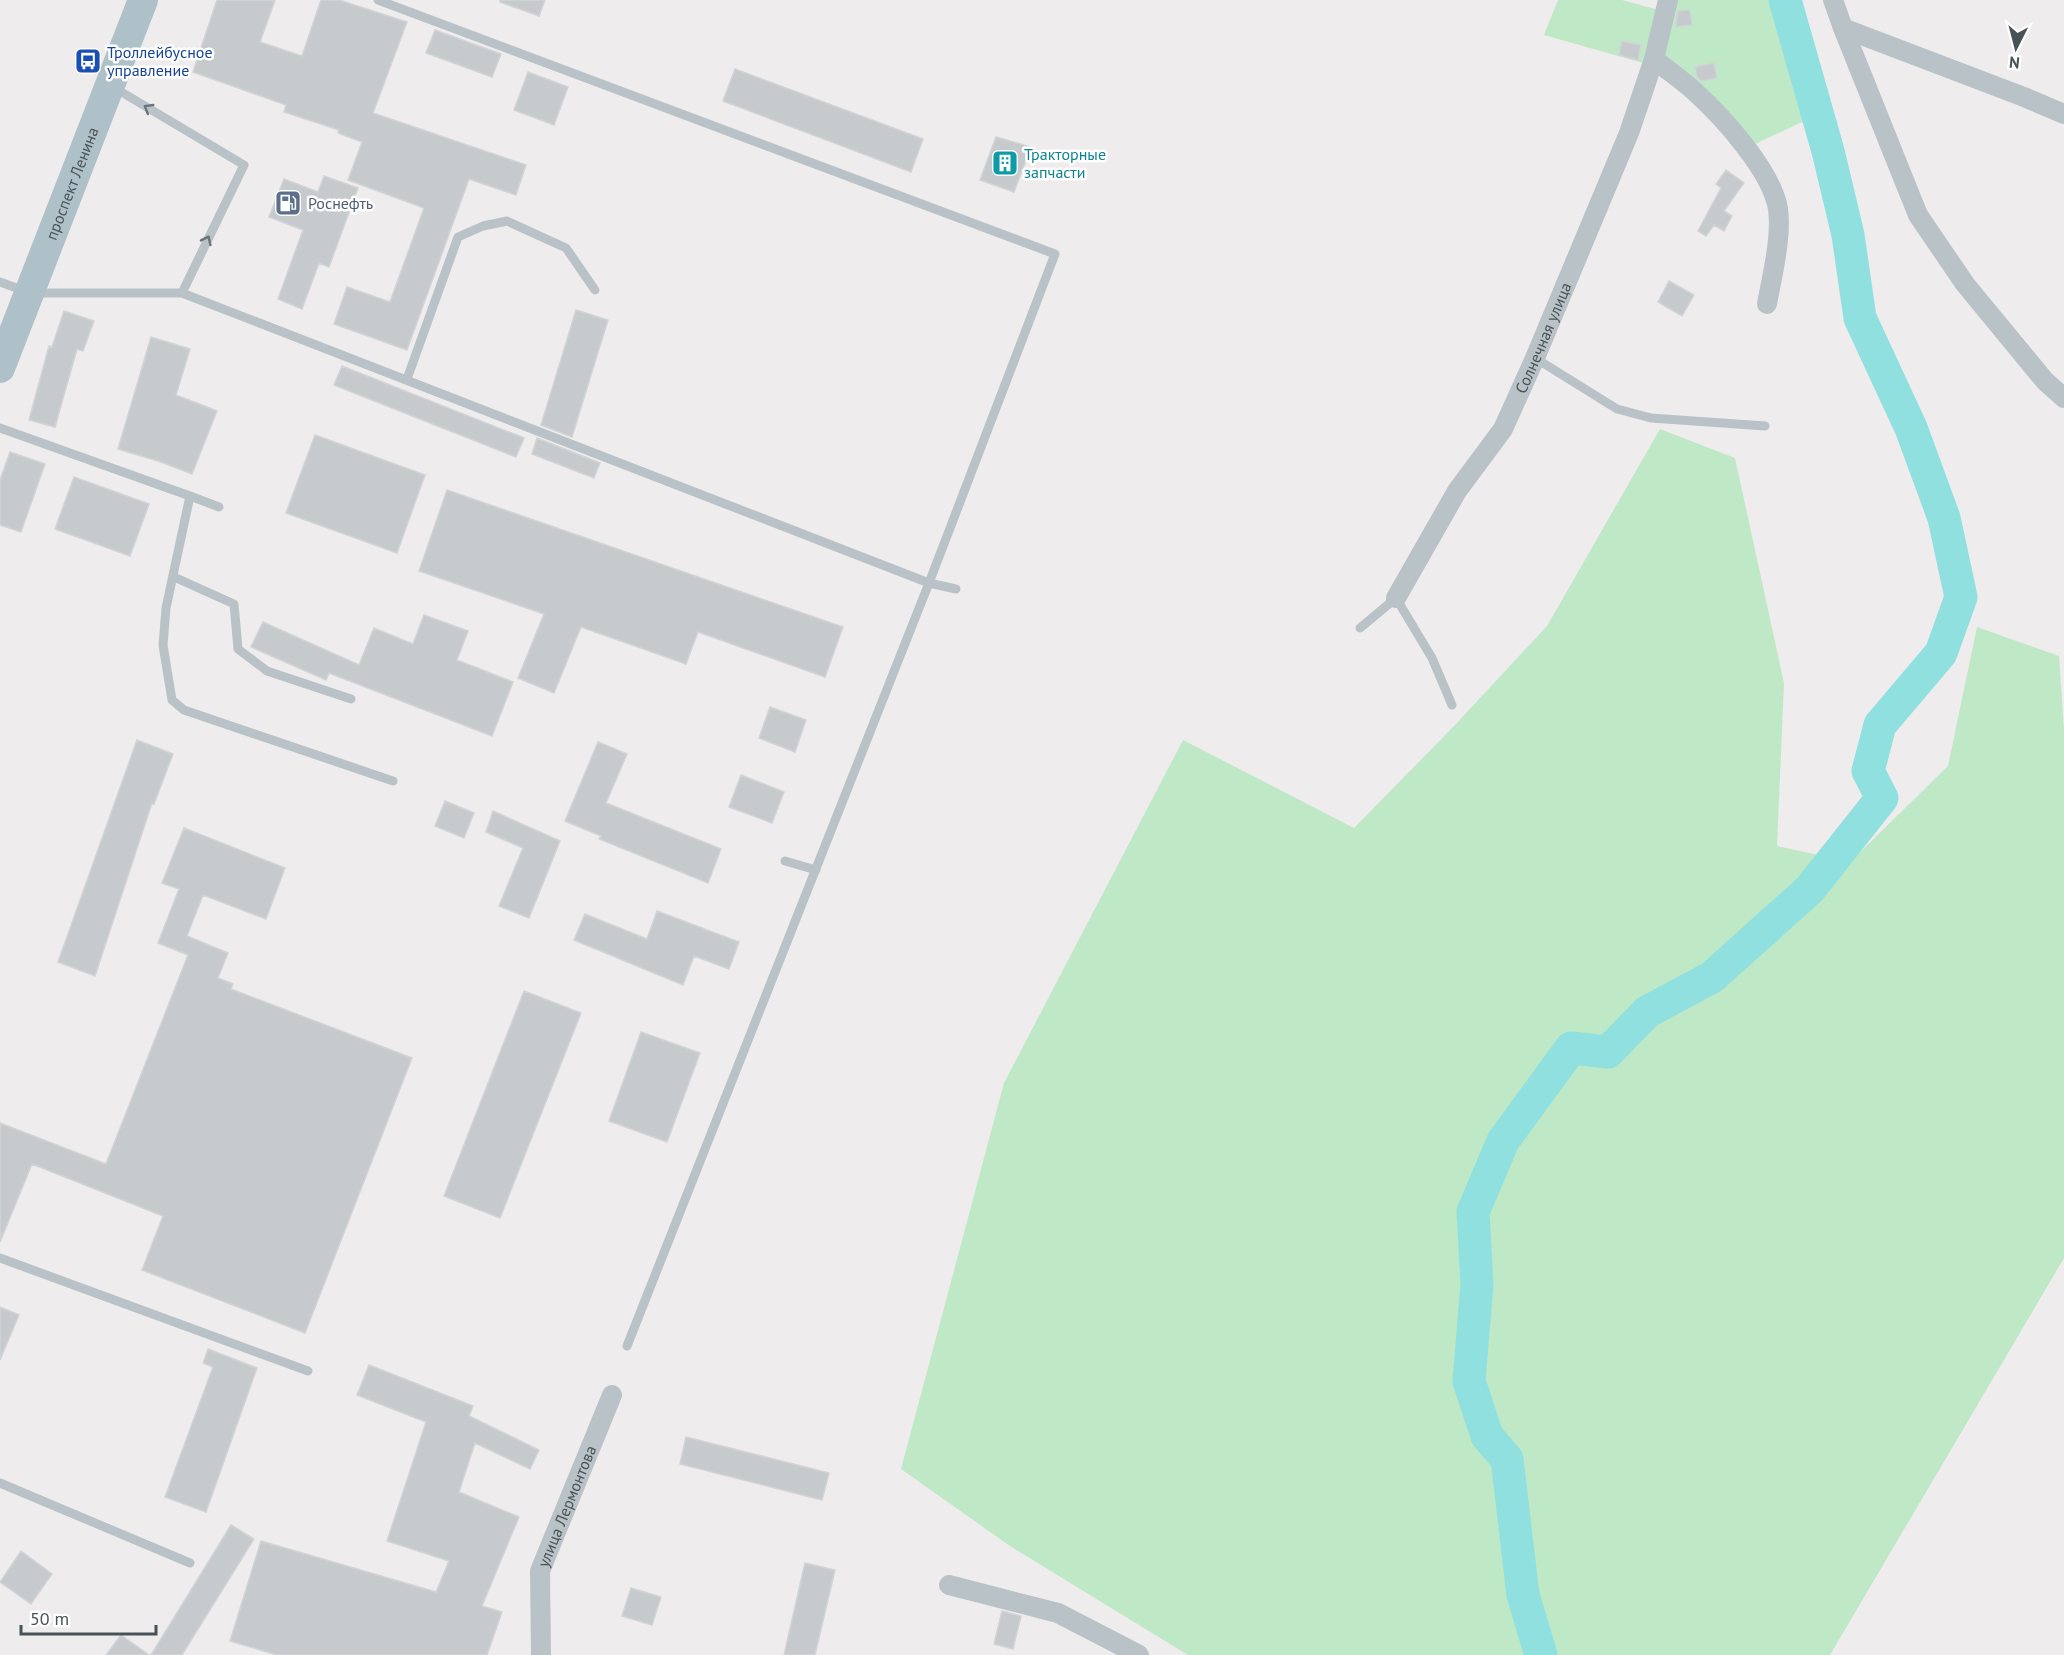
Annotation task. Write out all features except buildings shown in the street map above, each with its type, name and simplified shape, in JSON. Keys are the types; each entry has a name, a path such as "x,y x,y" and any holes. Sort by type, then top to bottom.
{"main road":[{"name":"проспект Ленина","path":"0,368 143,0"}],"street":[{"name":"Солнечная улица","path":"1396,598 1457,491 1503,429 1629,133 1654,59 1668,0"},
{"path":"1833,0 1918,215 1965,284 2045,381 2064,398"},
{"path":"1844,28 2064,114"},
{"path":"1654,59 1694,91 1732,131 1769,184 1778,208 1778,236 1767,304"},
{"name":"улица Лермонтова","path":"542,1655 540,1571 612,1395"},
{"path":"949,1585 1058,1612 1139,1655"}],"lane":[{"path":"378,0 1055,254 929,583 627,1346"},
{"path":"111,86 244,165 182,293"},
{"path":"407,379 458,237 483,226 507,221 566,248 595,290"},
{"path":"0,282 30,293 182,293 929,583 956,589"},
{"path":"1535,358 1617,409 1651,418 1765,426"},
{"path":"0,428 219,507"},
{"path":"190,496 166,608 163,645 172,700 184,710 393,781"},
{"path":"174,577 234,604 238,649 267,671 351,699"},
{"path":"1360,628 1396,598 1432,658 1452,705"},
{"path":"785,861 816,870"},
{"path":"0,1257 308,1371"},
{"path":"0,1483 190,1563"}],"green space":[{"path":"1558,0 1622,0 1659,10 1643,63 1544,35"},
{"path":"1675,0 1781,0 1815,116 1753,145 1662,56"},
{"path":"1660,429 1735,458 1784,683 1777,846 1850,862 1948,766 1977,627 2059,656 2064,730 2064,1258 1830,1655 1188,1655 1010,1546 901,1469 1004,1083 1183,740 1354,828 1455,725 1547,626"}],"waterway":[{"path":"1541,1655 1523,1595 1507,1459 1487,1436 1469,1381 1477,1284 1473,1212 1503,1141 1571,1048 1608,1052 1647,1012 1712,977 1809,890 1882,798 1868,771 1880,725 1941,653 1961,597 1944,518 1911,428 1860,318 1848,235 1828,151 1785,0"}],"place":[{"name":"Троллейбусное управление","path":"88,61"},
{"name":"Тракторные запчасти","path":"1005,163"},
{"name":"Роснефть","path":"288,203"}]}
